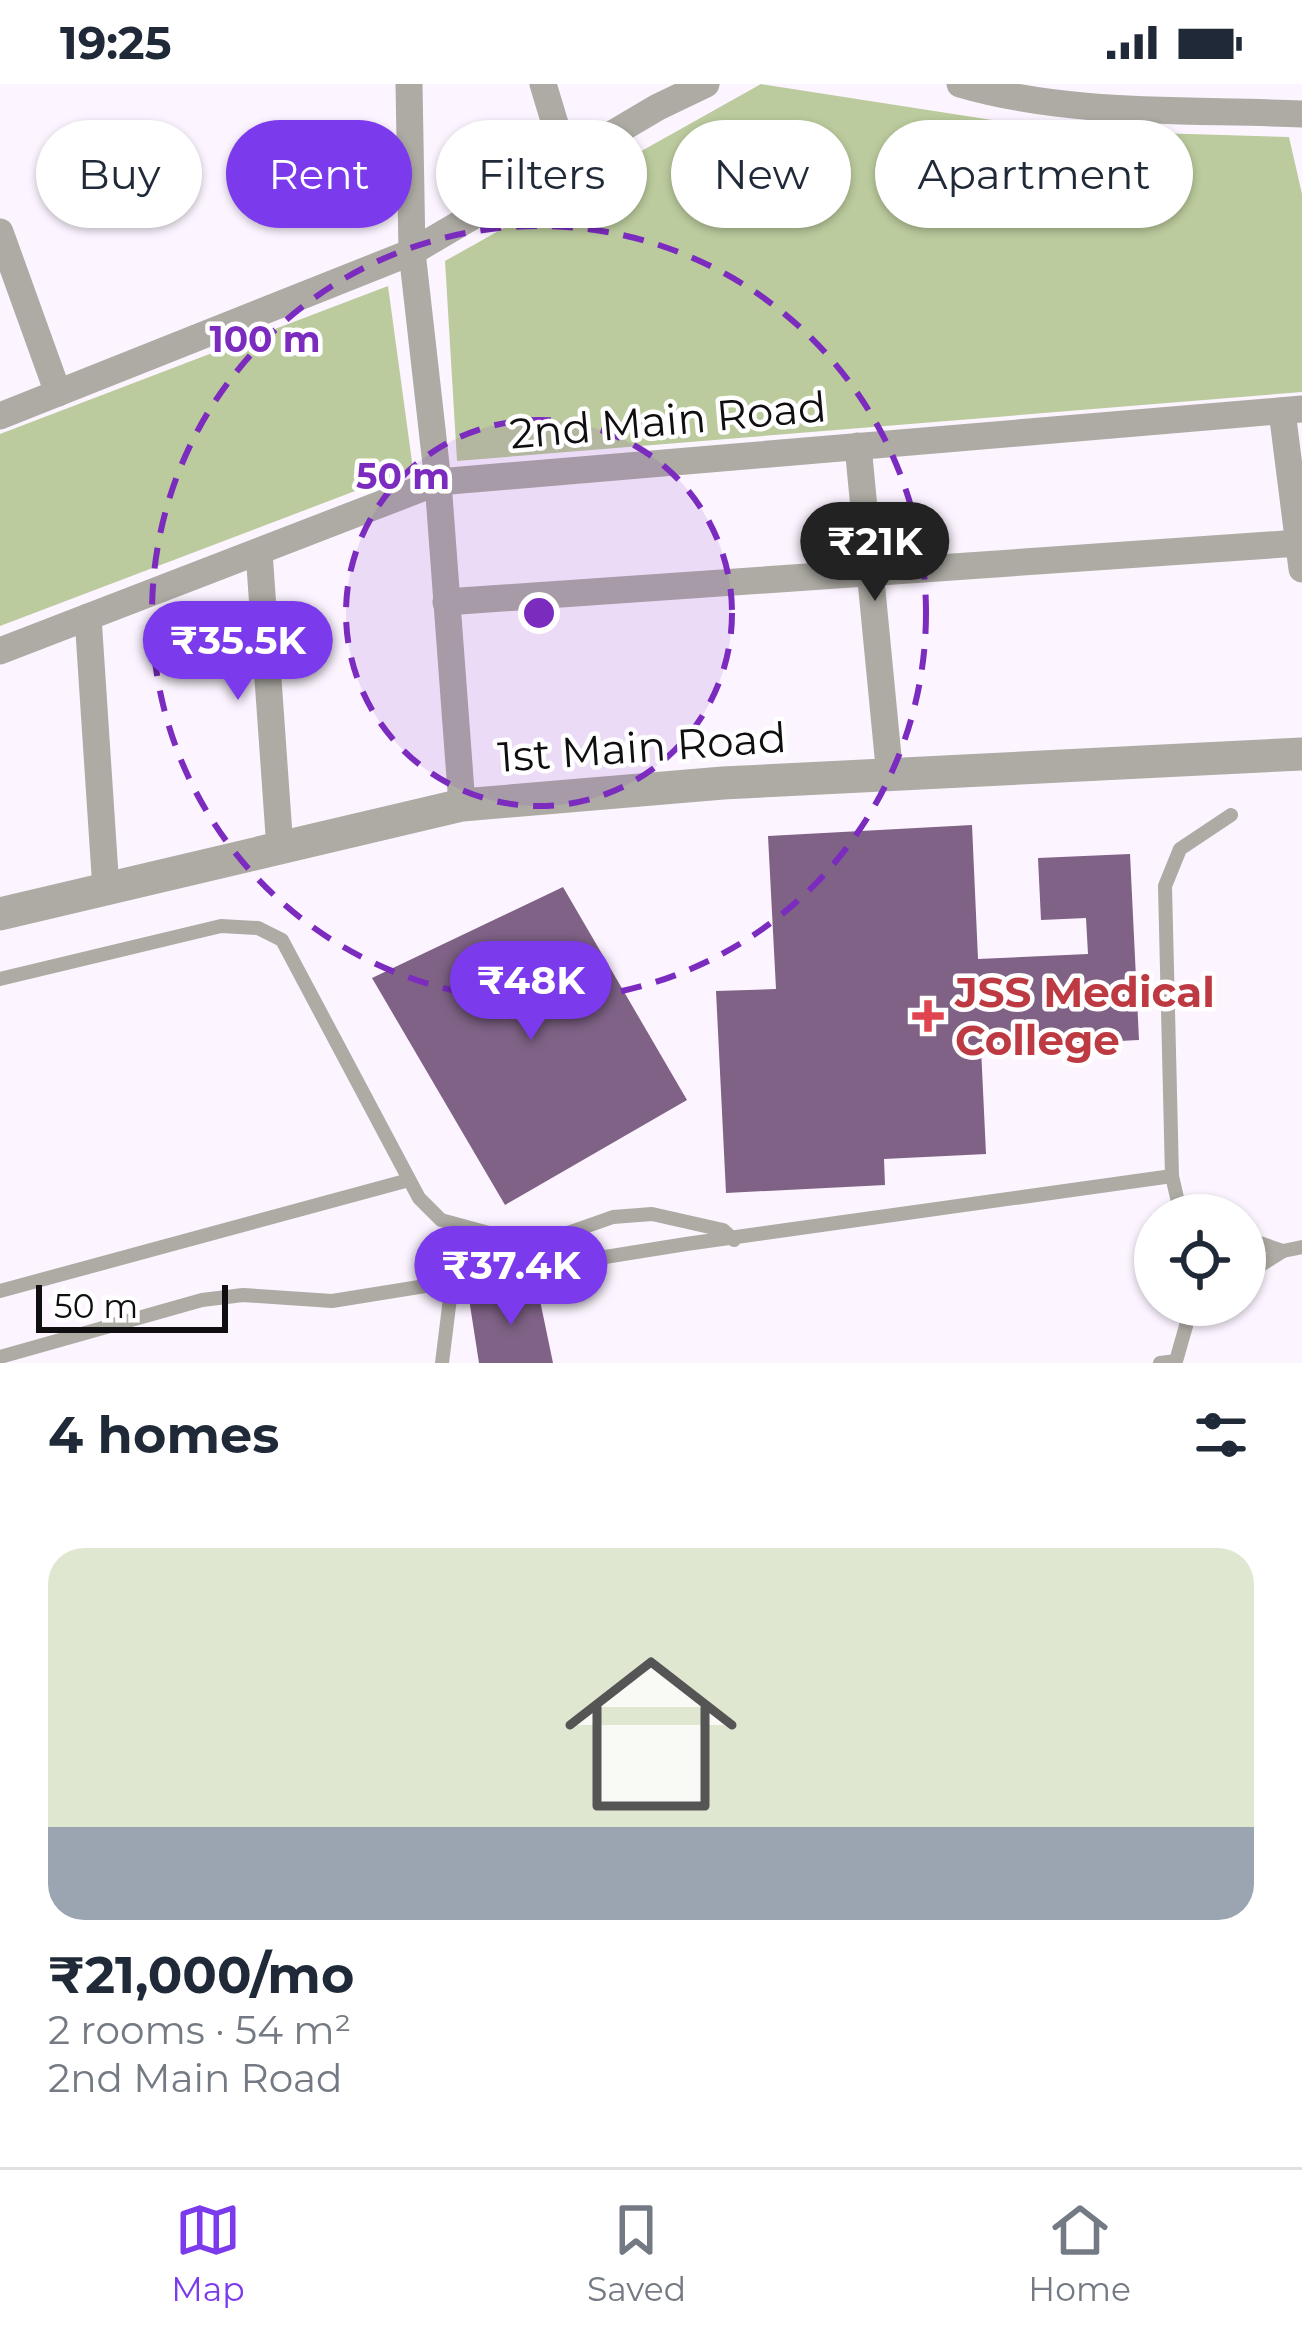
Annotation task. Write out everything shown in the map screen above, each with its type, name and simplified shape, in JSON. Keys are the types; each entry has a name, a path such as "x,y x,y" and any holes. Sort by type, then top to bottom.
{"street":[{"path":"409,84 412,252 438,482 462,805"},
{"path":"543,84 554,120"},
{"path":"620,120 653,96 706,84"},
{"path":"960,84 1213,97 1302,113"},
{"path":"0,416 412,252 452,228"},
{"path":"0,232 58,393"},
{"path":"446,602 870,573 1300,556 1292,410"},
{"name":"2nd Main Road","path":"0,650 438,482 1292,410"},
{"path":"858,446 890,777"},
{"path":"259,552 280,849"},
{"path":"88,617 106,890"},
{"name":"1st Main Road","path":"0,914 462,805 723,783 1302,754"}],"lane":[{"path":"1176,1194 1166,886 1180,849 1231,815"},
{"path":"0,979 221,926 258,928 282,940 419,1198 441,1220 507,1238 559,1236 614,1217 652,1214 723,1230 734,1240"},
{"path":"0,1357 202,1300 243,1295 332,1301 1172,1176"},
{"path":"0,1291 410,1180"},
{"path":"1266,1245 1283,1251"},
{"path":"1266,1262 1302,1247"},
{"path":"442,1363 452,1282"},
{"path":"1171,1362 1186,1326"}],"green space":[{"path":"761,84 992,120 875,120 875,228 1193,228 1193,134 1289,137 1302,194 1302,392 457,461 445,261 504,228 647,228 647,148 671,134 671,228 851,228 851,120 697,120"},
{"path":"388,286 413,469 0,626 0,434"}],"building":[{"name":"JSS Medical College","path":"972,825 978,959 1088,954 1086,918 1041,920 1038,858 1130,854 1139,1040 981,1048 986,1154 884,1159 885,1185 726,1193 716,991 776,989 768,836"},
{"path":"563,887 687,1100 505,1205 372,978"},
{"path":"537,1286 553,1363 479,1363 469,1299"}],"place":[{"name":"JSS Medical College","path":"928,1016"}]}
